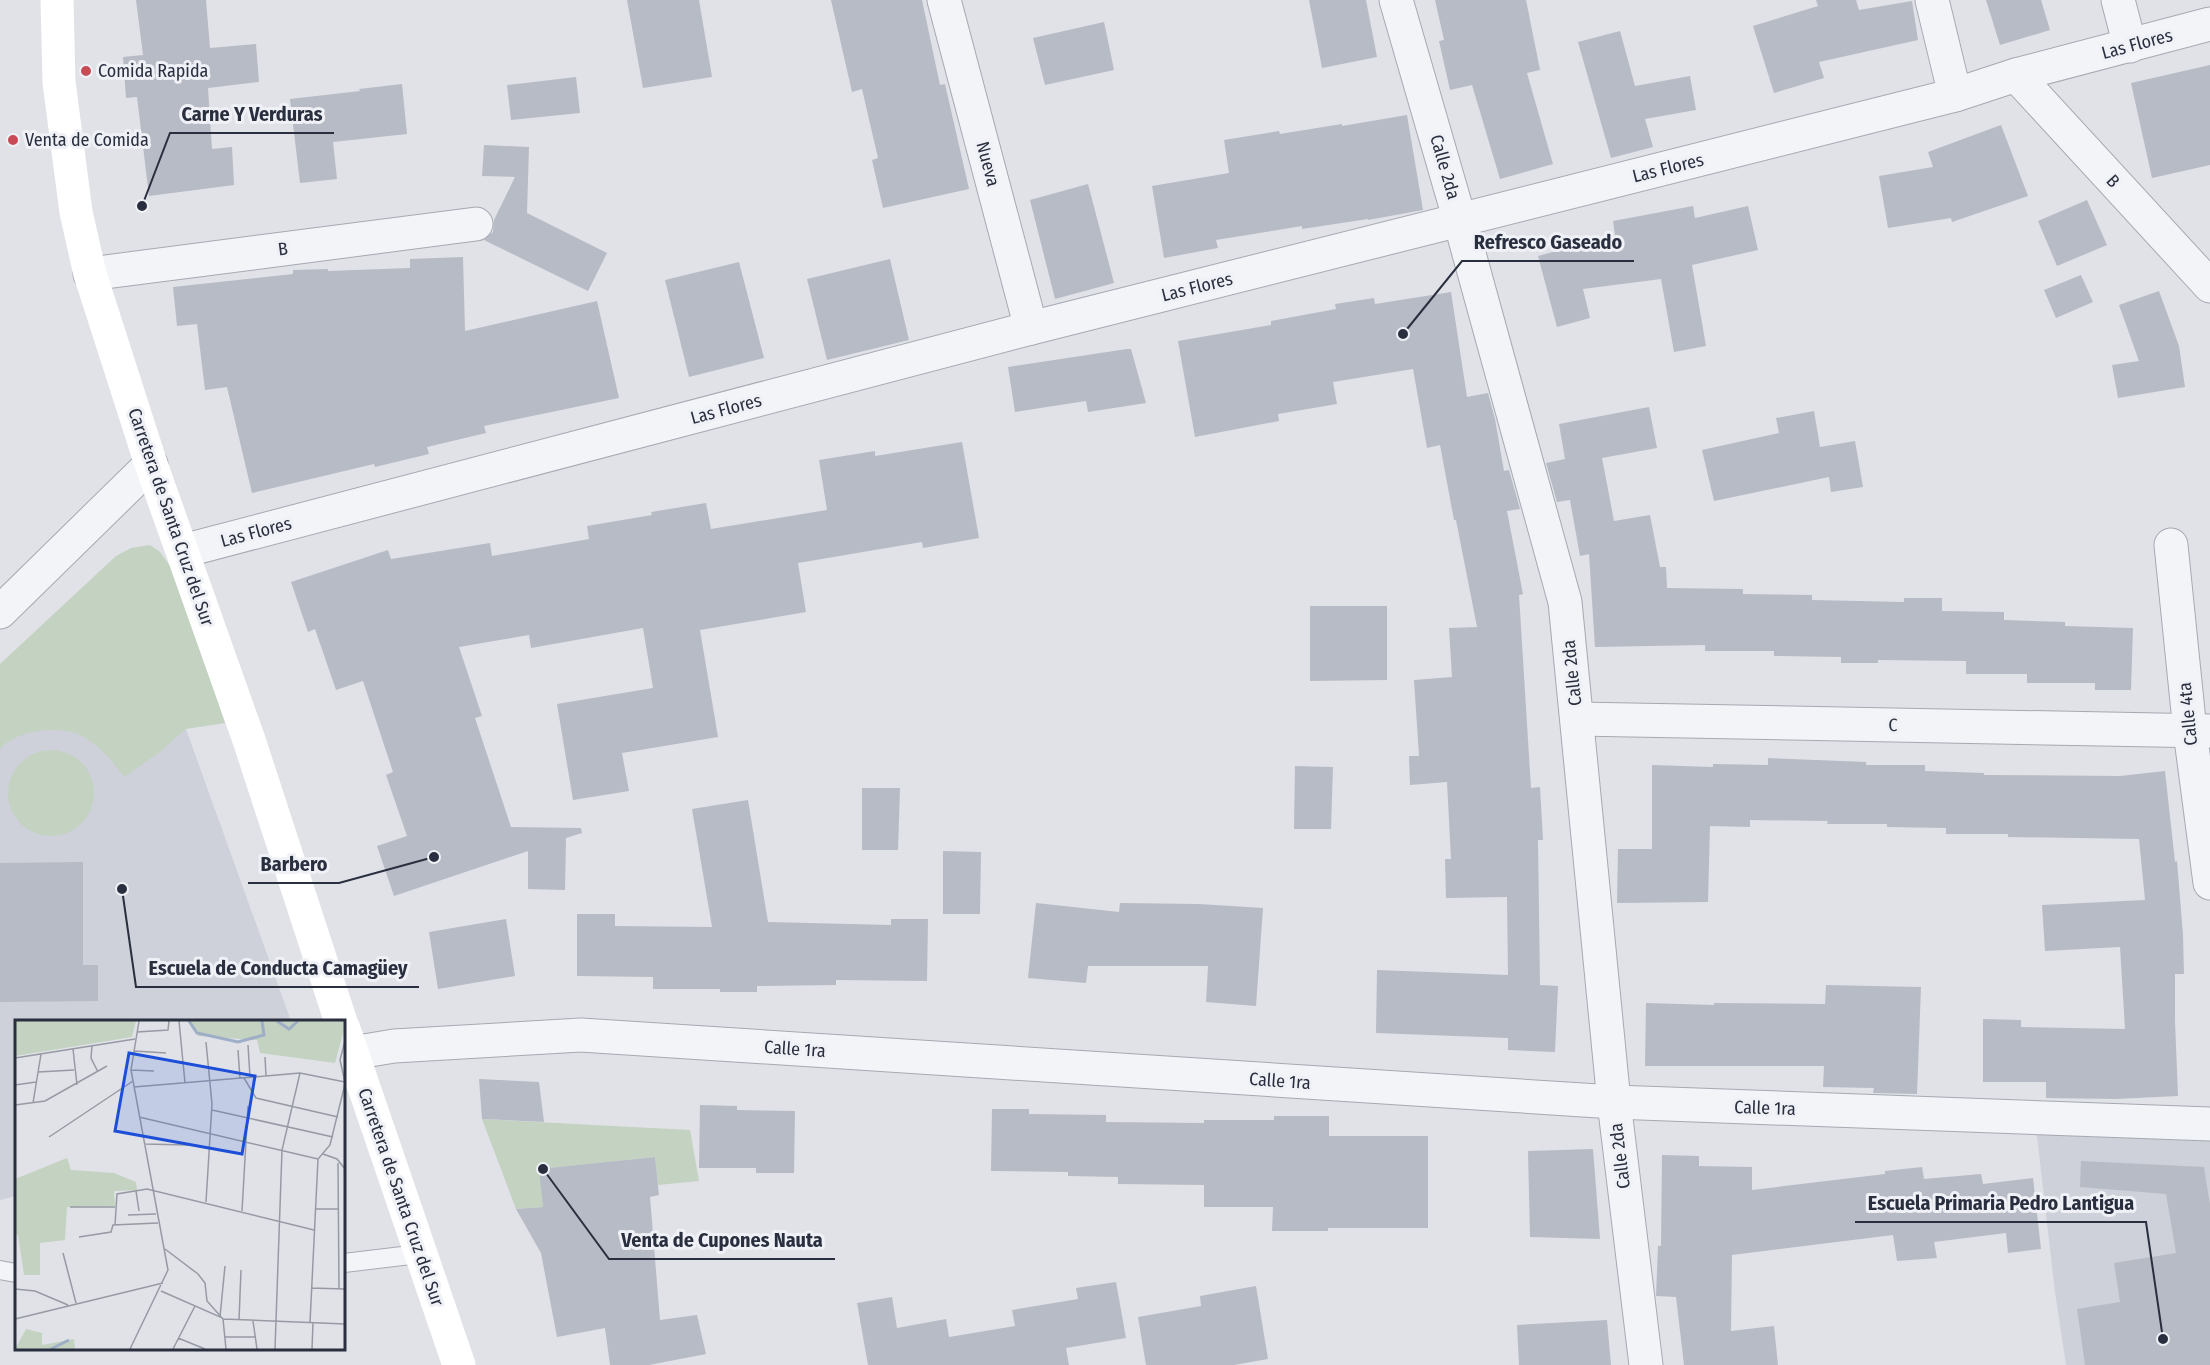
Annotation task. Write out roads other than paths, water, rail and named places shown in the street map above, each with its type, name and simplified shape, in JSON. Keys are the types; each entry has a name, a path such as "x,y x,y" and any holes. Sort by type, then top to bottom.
{"main road":[{"name":"Carretera de Santa Cruz del Sur","path":"57,0 59,82 76,212 90,274 151,464 249,740 340,1020"},
{"name":"Carretera de Santa Cruz del Sur","path":"348,1041 419,1254 459,1365"}],"street":[{"name":"Nueva","path":"944,0 1031,328"},
{"name":"Calle 2da","path":"1396,0 1460,221 1565,602 1614,1102 1646,1365"},
{"path":"1932,0 1955,95"},
{"path":"2118,0 2130,46"},
{"name":"Las Flores","path":"183,551 1031,328 1955,95 2016,75 2210,24"},
{"name":"B","path":"2016,75 2210,286"},
{"name":"B","path":"90,274 476,224"},
{"path":"0,612 151,464"},
{"name":"Calle 4ta","path":"2171,545 2200,731 2210,883"},
{"name":"C","path":"1577,719 2200,731"},
{"name":"Calle 1ra","path":"348,1041 394,1046 581,1035 1614,1102 2210,1124"}],"lane":[{"path":"345,1263 419,1254"},
{"path":"0,1270 15,1274"}],"place":[{"name":"Comida Rapida","path":"86,71"},
{"name":"Venta de Comida","path":"13,140"},
{"name":"Carne Y Verduras","path":"142,206"},
{"name":"Refresco Gaseado","path":"1403,334"},
{"name":"Barbero","path":"434,857"},
{"name":"Escuela de Conducta Camagüey","path":"122,889"},
{"name":"Venta de Cupones Nauta","path":"543,1169"},
{"name":"Escuela Primaria Pedro Lantigua","path":"2163,1339"}]}
